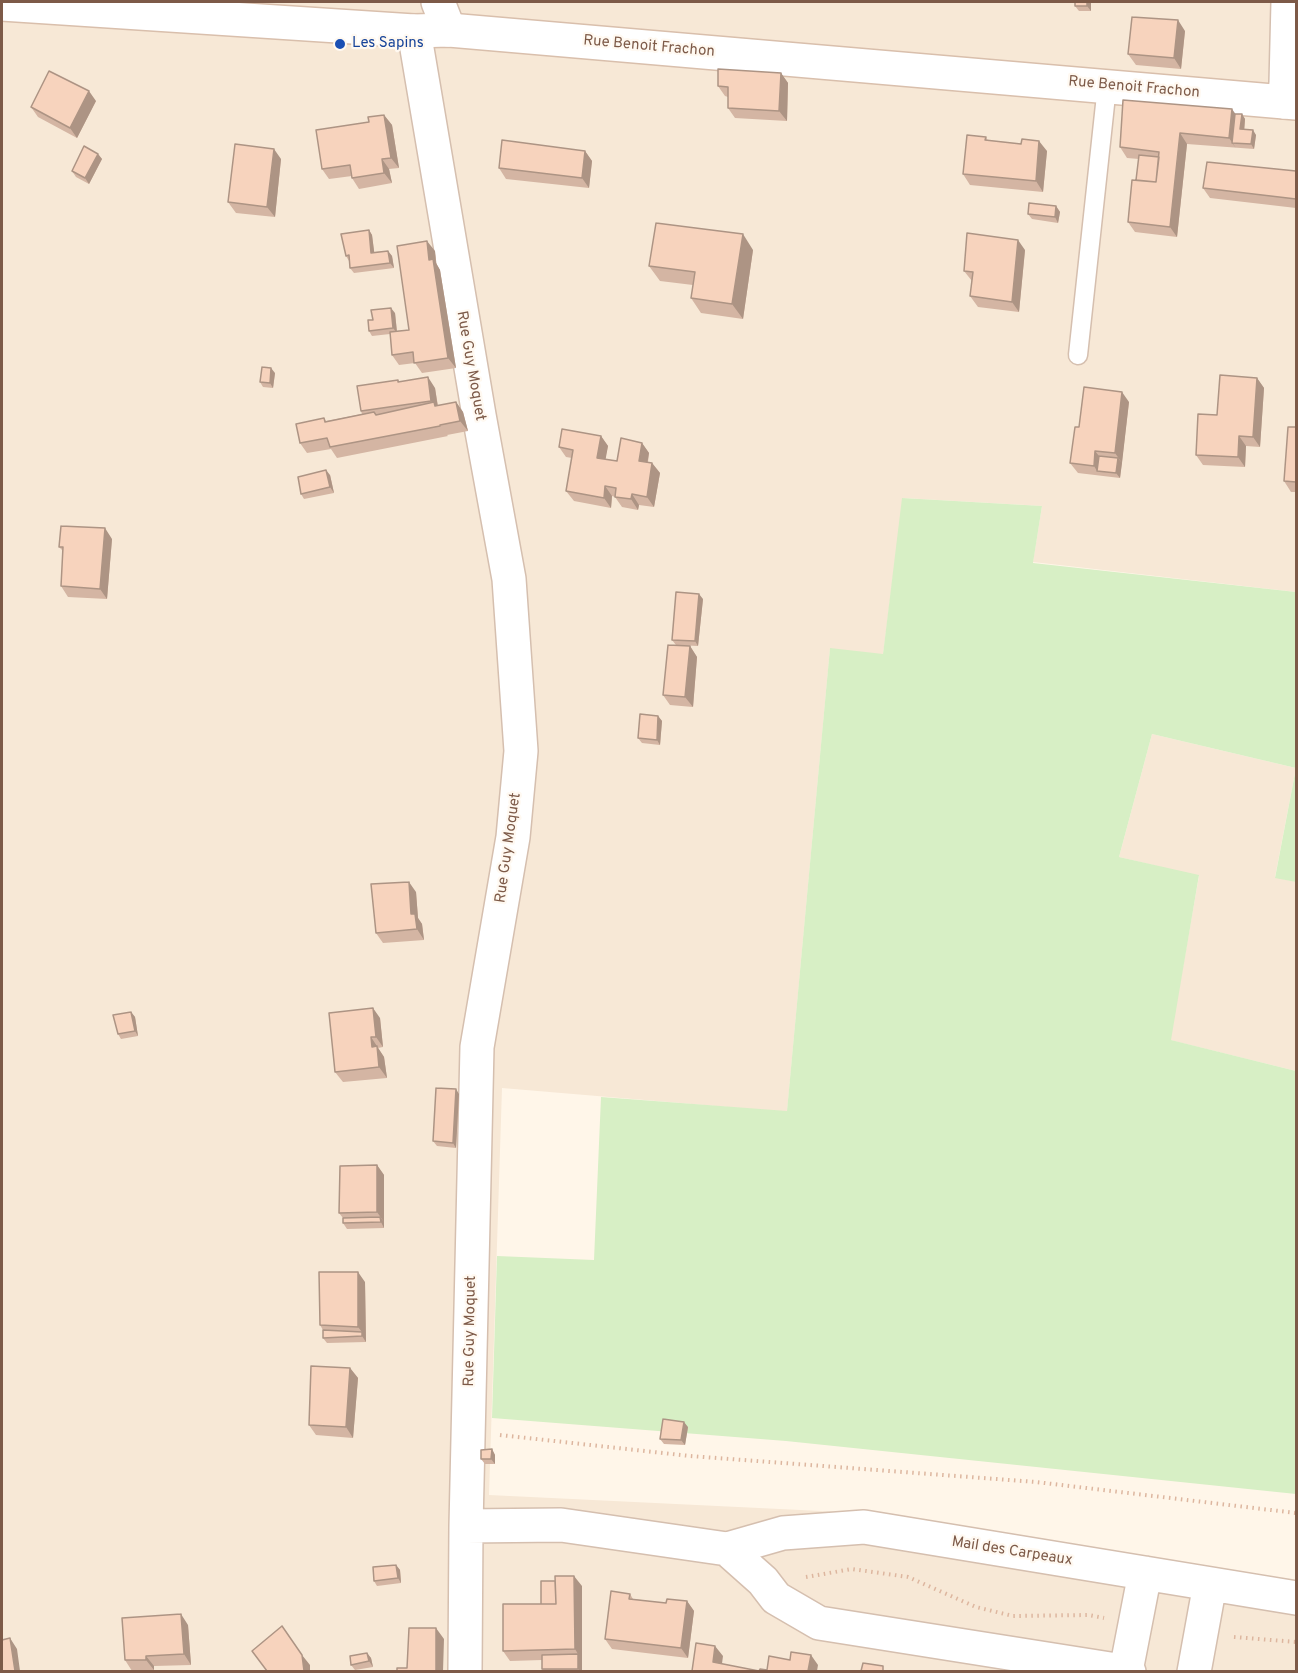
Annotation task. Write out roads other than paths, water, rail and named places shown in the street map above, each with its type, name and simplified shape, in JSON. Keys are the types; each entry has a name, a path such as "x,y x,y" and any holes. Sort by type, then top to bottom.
{"street":[{"path":"1287,2 1286,83 1290,102"},
{"name":"Rue Benoit Frachon","path":"2,4 414,31 443,16 1107,86 1290,102"},
{"name":"Rue Guy Moquet","path":"414,31 478,415 509,579 521,752 513,837 477,1047 465,1671"},
{"name":"Mail des Carpeaux","path":"466,1526 561,1526 727,1550 783,1533 864,1527 1296,1598"},
{"path":"727,1550 763,1581 776,1598 819,1623 1127,1671 1145,1573"},
{"path":"1194,1671 1210,1584"}],"lane":[{"path":"1078,355 1107,86"}],"place":[{"name":"Les Sapins","path":"340,44"}]}
